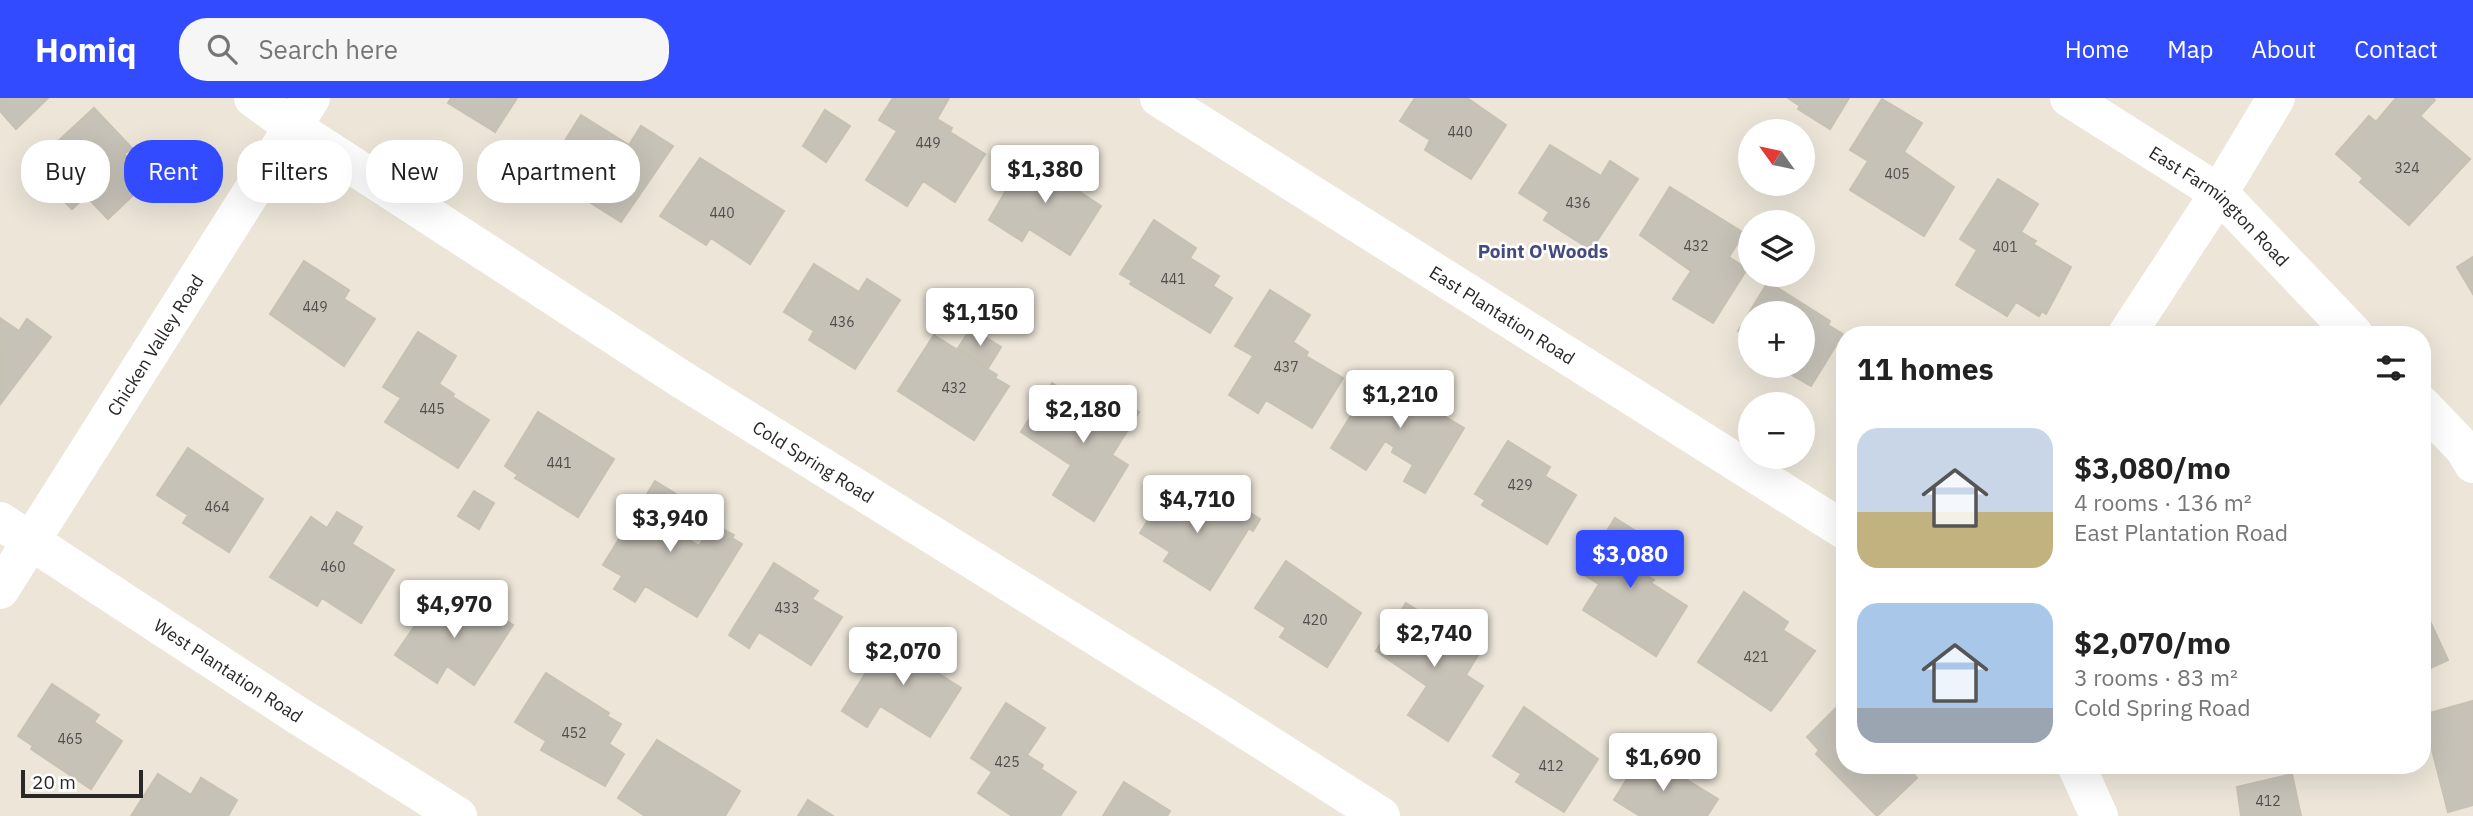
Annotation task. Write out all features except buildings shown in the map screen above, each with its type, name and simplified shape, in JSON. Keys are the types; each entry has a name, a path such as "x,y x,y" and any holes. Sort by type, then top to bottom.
{"street":[{"name":"Cold Spring Road","path":"253,98 302,113 681,379 1381,816"},
{"name":"East Plantation Road","path":"1159,98 1836,525"},
{"name":"East Farmington Road","path":"2069,98 2219,193 2346,326"},
{"path":"2132,326 2219,193 2276,98"},
{"name":"Chicken Valley Road","path":"0,590 15,532 302,113"},
{"path":"2431,414 2470,452"},
{"name":"West Plantation Road","path":"15,532 458,816"},
{"path":"2080,774 2099,816"}],"district":[{"name":"Point O'Woods","path":"1543,251"}]}
